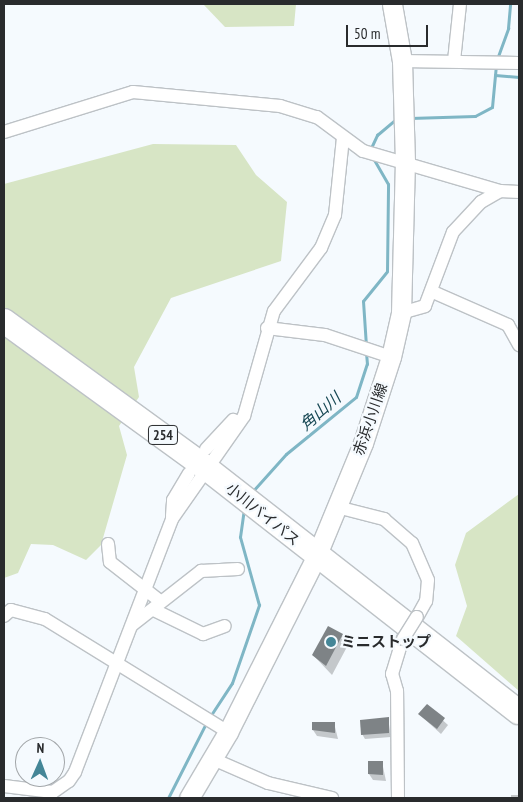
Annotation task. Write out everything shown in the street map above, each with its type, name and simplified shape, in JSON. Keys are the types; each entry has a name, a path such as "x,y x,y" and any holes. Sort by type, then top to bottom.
{"highway":[{"name":"小川バイパス","path":"4,321 200,463 316,557 519,712"}],"main road":[{"name":"赤浜小川線","path":"189,798 212,759 223,728 316,557 337,507 391,357 401,313 405,162 402,61 392,4"}],"street":[{"path":"454,61 460,4"},
{"path":"402,61 519,63"},
{"path":"4,132 133,92 280,106 317,118 363,151 500,191 519,192"},
{"path":"4,786 53,792 69,781 118,663 172,519 200,463 244,416 267,328 283,295 321,248 335,215 343,138"},
{"path":"401,313 421,310 433,292 452,232 481,202 500,191"},
{"path":"433,292 508,325 519,345"},
{"path":"267,328 301,330 360,346 391,357"},
{"path":"172,519 174,500 236,417 244,416"},
{"path":"337,507 384,519 412,543 428,580 426,601 403,639 392,674 397,691 398,798"},
{"path":"108,544 110,562 145,589 157,606 203,634 225,626"},
{"path":"132,625 201,571 238,569"},
{"path":"4,616 11,610 45,619 223,728"},
{"path":"212,759 268,783 332,798"}],"green space":[{"path":"203,4 296,4 294,26 225,27"},
{"path":"153,144 236,145 256,175 287,202 281,261 171,298 134,367 139,397 119,426 127,455 101,545 86,560 53,545 31,544 18,573 4,578 4,184"},
{"path":"519,494 519,691 456,636 467,606 455,565 466,533"}],"building":[{"path":"328,626 343,634 326,666 312,655"},
{"path":"427,704 445,718 437,729 418,714"},
{"path":"389,717 389,733 361,735 360,720"},
{"path":"312,722 335,722 335,733 312,730"},
{"path":"368,761 383,761 383,775 368,774"}],"waterway":[{"path":"497,59 508,28 510,4"},
{"name":"角山川","path":"410,118 475,116 492,107 496,65"},
{"path":"495,75 519,77"},
{"name":"角山川","path":"370,150 377,135 396,119"},
{"name":"角山川","path":"366,346 363,301 387,271 388,184 373,158"},
{"name":"角山川","path":"252,492 286,454 356,397 367,364 366,352"},
{"name":"角山川","path":"209,718 232,683 259,605 240,537 244,509"},
{"name":"角山川","path":"168,798 206,723"}],"place":[{"name":"ミニストップ","path":"331,642"}]}
